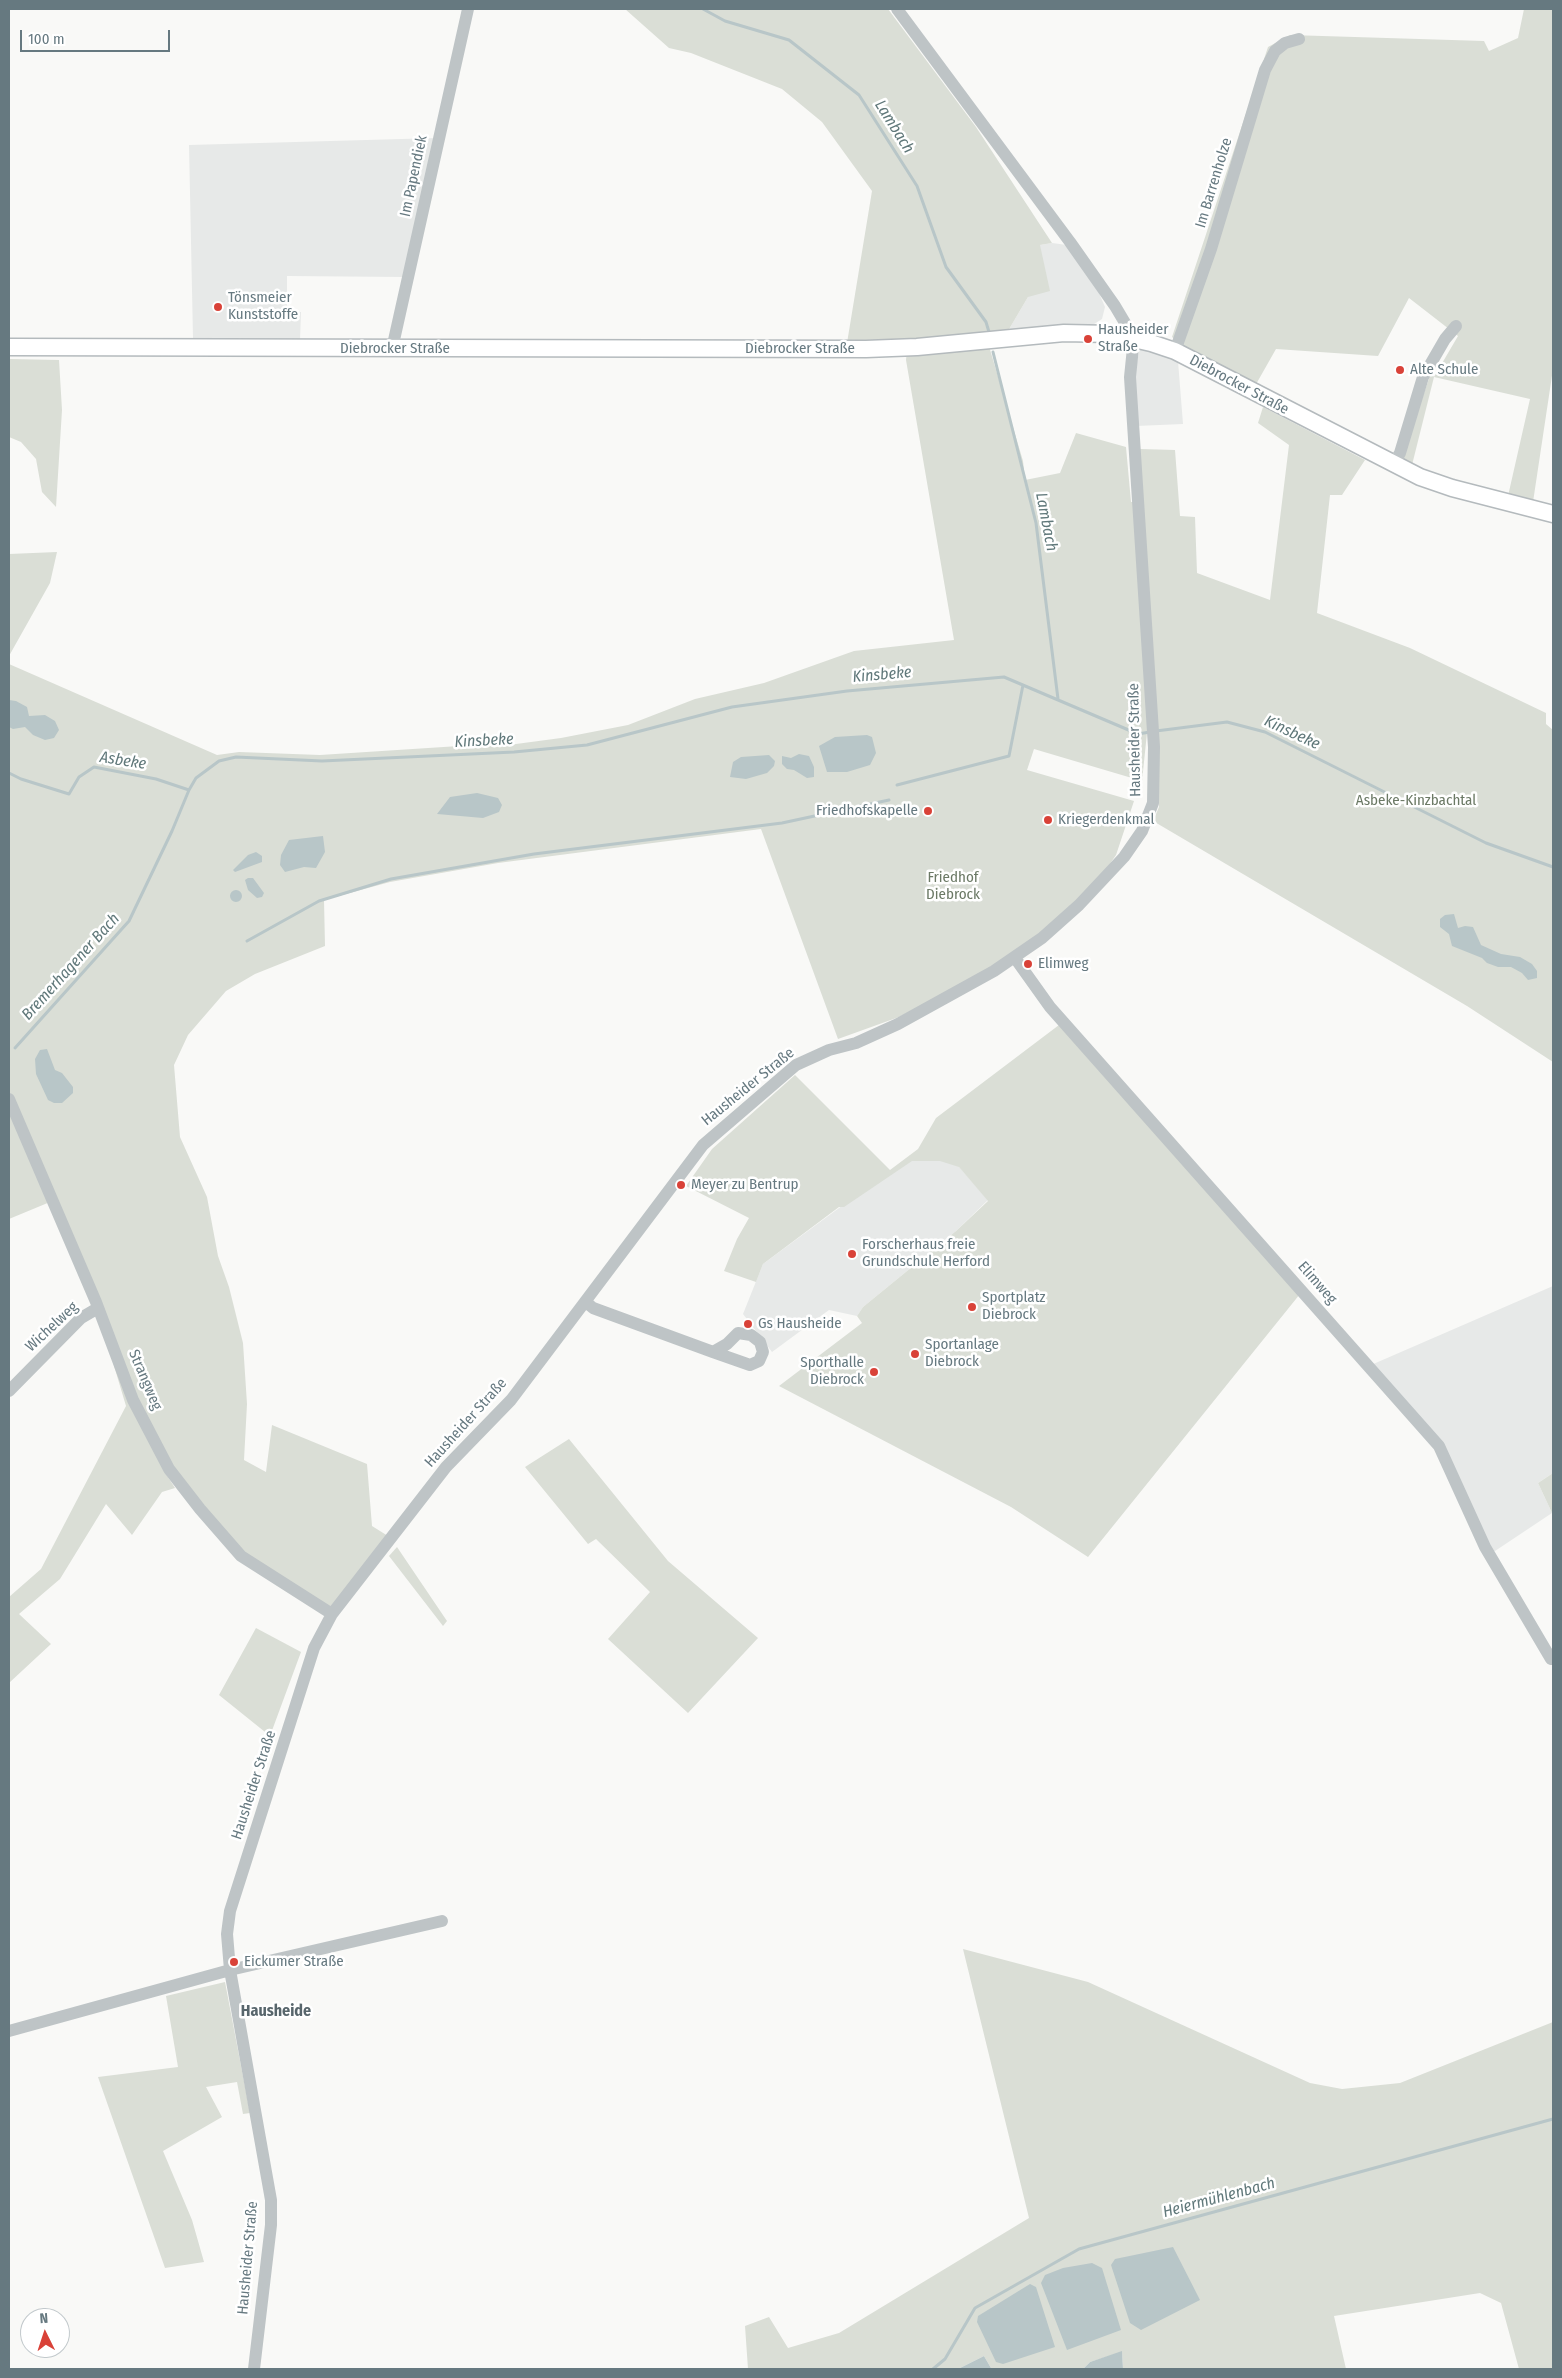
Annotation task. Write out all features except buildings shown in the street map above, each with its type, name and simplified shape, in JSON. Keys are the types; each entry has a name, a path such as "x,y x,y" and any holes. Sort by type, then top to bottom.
{"main road":[{"name":"Diebrocker Straße","path":"9,347 866,349 917,347 1094,332 1134,338 1175,352 1393,465 1452,488 1553,514"}],"street":[{"name":"Im Papendiek","path":"392,349 392,340 417,242 468,9"},
{"path":"897,9 1070,242 1115,306 1134,338"},
{"name":"Im Barrenholze","path":"1175,352 1211,249 1265,70 1275,51 1285,44 1300,39"},
{"path":"1393,465 1400,452 1423,377 1445,339 1456,326"},
{"name":"Hausheider Straße","path":"254,2369 270,2225 271,2200 230,1970 227,1934 230,1911 314,1648 332,1614 446,1467 511,1400 703,1145 779,1078 810,1057 856,1043 898,1024 1015,958 1079,905 1108,877 1131,848 1142,830 1153,804 1154,747 1132,421 1130,377 1134,338"},
{"name":"Elimweg","path":"1015,958 1050,1007 1439,1446 1485,1547 1551,1659"},
{"name":"Strangweg","path":"9,1099 98,1308 133,1400 169,1468 200,1509 240,1556 332,1614"},
{"path":"586,1302 593,1308 713,1352"},
{"name":"Wichelweg","path":"9,1392 81,1318 98,1308"},
{"path":"9,2031 230,1970 442,1921"}],"shaded area":[{"path":"437,138 404,277 287,276 287,311 301,312 300,340 193,338 189,145"},
{"path":"1052,243 1067,245 1099,293 1105,307 1102,319 1094,324 1008,331 1028,297 1040,245"},
{"path":"1140,347 1178,361 1183,424 1136,426 1133,382"},
{"path":"9,700 16,701 27,707 29,716 45,715 55,721 59,730 54,738 45,740 33,735 25,727 13,729 9,727"},
{"path":"867,735 872,737 876,753 870,765 847,772 827,772 819,746 835,737"},
{"path":"799,754 809,756 814,767 814,777 807,778 794,770 787,769 782,764 782,756 791,758"},
{"path":"769,755 775,761 774,766 767,773 746,779 730,777 733,762 741,757"},
{"path":"477,793 498,798 502,805 499,812 483,818 437,814 450,797"},
{"path":"323,836 325,852 316,868 304,867 285,872 280,865 281,855 289,840"},
{"path":"256,852 262,856 262,862 235,872 233,870 248,855"},
{"path":"253,878 264,893 262,897 257,898 248,890 245,880"},
{"path":"234,890 238,890 242,896 238,902 234,902 230,898 230,894"},
{"path":"1454,914 1458,928 1465,926 1473,927 1481,945 1501,954 1520,957 1532,964 1537,971 1537,978 1528,980 1522,973 1511,967 1498,967 1487,963 1482,958 1452,946 1449,934 1440,927 1440,919 1445,915"},
{"path":"47,1049 55,1070 62,1073 73,1087 73,1093 62,1103 54,1103 48,1100 36,1074 35,1059 40,1050"},
{"name":"Forscherhaus freie Grundschule Herford","path":"934,1138 988,1200 956,1231 863,1307 857,1316 829,1310 772,1352 743,1314 763,1264"},
{"path":"1553,1286 1553,1473 1538,1483 1552,1513 1492,1553 1446,1452 1371,1365"},
{"path":"1173,2247 1200,2300 1141,2330 1130,2323 1111,2265 1115,2259"},
{"path":"1092,2263 1102,2268 1121,2330 1067,2350 1041,2283 1045,2275 1063,2268"},
{"path":"1030,2284 1036,2287 1055,2347 1003,2364 996,2362 977,2322 978,2316"},
{"path":"1122,2351 1123,2369 1083,2369 1090,2362"},
{"path":"984,2356 991,2368 958,2369"}],"green space":[{"name":"Asbeke-Kinzbachtal","path":"625,9 888,9 976,127 1052,243 1040,245 1050,291 1028,297 1008,331 986,336 1023,461 1025,480 1060,473 1076,433 1126,447 1131,502 1133,502 1140,449 1175,450 1180,516 1195,517 1197,573 1270,600 1289,445 1258,423 1263,407 1365,460 1342,495 1330,495 1317,613 1410,648 1546,713 1546,724 1553,730 1553,1062 1467,1006 1153,821 1159,807 1158,732 1147,733 1142,781 1034,749 1027,770 1134,801 1116,855 1101,877 1041,936 1007,961 899,1017 838,1039 761,829 498,863 390,882 324,900 325,946 255,974 226,991 188,1035 174,1065 180,1137 207,1197 218,1256 229,1287 243,1343 247,1404 244,1460 266,1472 272,1425 367,1464 372,1526 388,1536 332,1609 241,1551 164,1471 175,1488 162,1492 132,1535 106,1504 60,1579 19,1614 51,1644 9,1683 9,1597 41,1569 126,1406 97,1309 50,1202 9,1219 9,664 217,755 239,752 320,755 459,746 501,746 561,738 628,725 695,699 764,683 854,651 954,640 906,360 908,341 847,343 872,191 822,122 782,89 691,53 669,48"},
{"path":"1524,9 1553,9 1553,369 1533,502 1508,496 1530,399 1434,377 1458,336 1409,298 1378,356 1276,349 1255,386 1192,353 1172,337 1268,47 1290,35 1484,41 1489,51 1518,38"},
{"path":"9,359 59,360 62,410 56,507 42,492 36,459 21,442 9,437"},
{"path":"1431,373 1434,377 1412,465 1400,461"},
{"path":"57,552 50,583 9,656 9,554"},
{"path":"1059,1025 1300,1294 1088,1557 1011,1507 779,1386 862,1323 857,1316 863,1307 956,1231 988,1201 959,1167 940,1161 912,1161 844,1207 839,1207 763,1264 756,1282 724,1271 737,1239 749,1218 686,1186 712,1149 795,1075 890,1170 918,1149 936,1118"},
{"path":"569,1439 668,1561 758,1638 688,1713 608,1639 650,1592 596,1539 588,1544 525,1467"},
{"path":"1553,1473 1553,1512 1552,1513 1538,1483"},
{"path":"397,1547 447,1621 443,1626 389,1556"},
{"path":"256,1628 301,1652 270,1736 219,1695"},
{"path":"963,1949 1088,1982 1310,2083 1342,2089 1400,2083 1553,2022 1553,2369 1519,2369 1501,2303 1480,2293 1334,2316 1346,2369 1123,2369 1122,2352 1090,2362 1083,2369 988,2369 991,2368 984,2356 958,2369 748,2369 745,2326 769,2317 788,2348 839,2333 1029,2218"},
{"path":"225,1982 250,2113 243,2114 237,2082 206,2087 222,2117 163,2151 192,2220 204,2262 165,2268 98,2077 178,2067 166,1996"}],"waterway":[{"name":"Lambach","path":"703,9 725,21 789,40 859,95 917,186 946,267 986,322 989,332"},
{"name":"Lambach","path":"993,352 1036,523 1058,699"},
{"name":"Kinsbeke","path":"15,1048 129,921 172,831 189,790 196,778 219,761 236,757 322,761 514,752 587,745 732,707 847,691 1004,677 1138,734 1150,732"},
{"path":"897,785 1009,756 1023,685"},
{"name":"Kinsbeke","path":"1156,731 1227,722 1265,732 1486,843 1553,867"},
{"name":"Asbeke","path":"9,773 21,779 69,794 79,777 94,767 156,779 189,790"},
{"path":"247,941 319,901 391,879 534,854 782,823 889,800"},
{"name":"Heiermühlenbach","path":"933,2369 945,2359 975,2308 1079,2249 1553,2119"}],"place":[{"name":"Tönsmeier Kunststoffe","path":"218,307"},
{"name":"Hausheider Straße","path":"1088,339"},
{"name":"Alte Schule","path":"1400,370"},
{"name":"Friedhofskapelle","path":"928,811"},
{"name":"Kriegerdenkmal","path":"1048,820"},
{"name":"Elimweg","path":"1028,964"},
{"name":"Meyer zu Bentrup","path":"681,1185"},
{"name":"Forscherhaus freie Grundschule Herford","path":"852,1254"},
{"name":"Sportplatz Diebrock","path":"972,1307"},
{"name":"Gs Hausheide","path":"748,1324"},
{"name":"Sportanlage Diebrock","path":"915,1354"},
{"name":"Sporthalle Diebrock","path":"874,1372"},
{"name":"Eickumer Straße","path":"234,1962"}],"district":[{"name":"Hausheide","path":"276,2012"}],"park label":[{"name":"Friedhof Diebrock","path":"953,886"}],"water label":[{"name":"Bremerhagener Bach","path":"71,967"}]}
